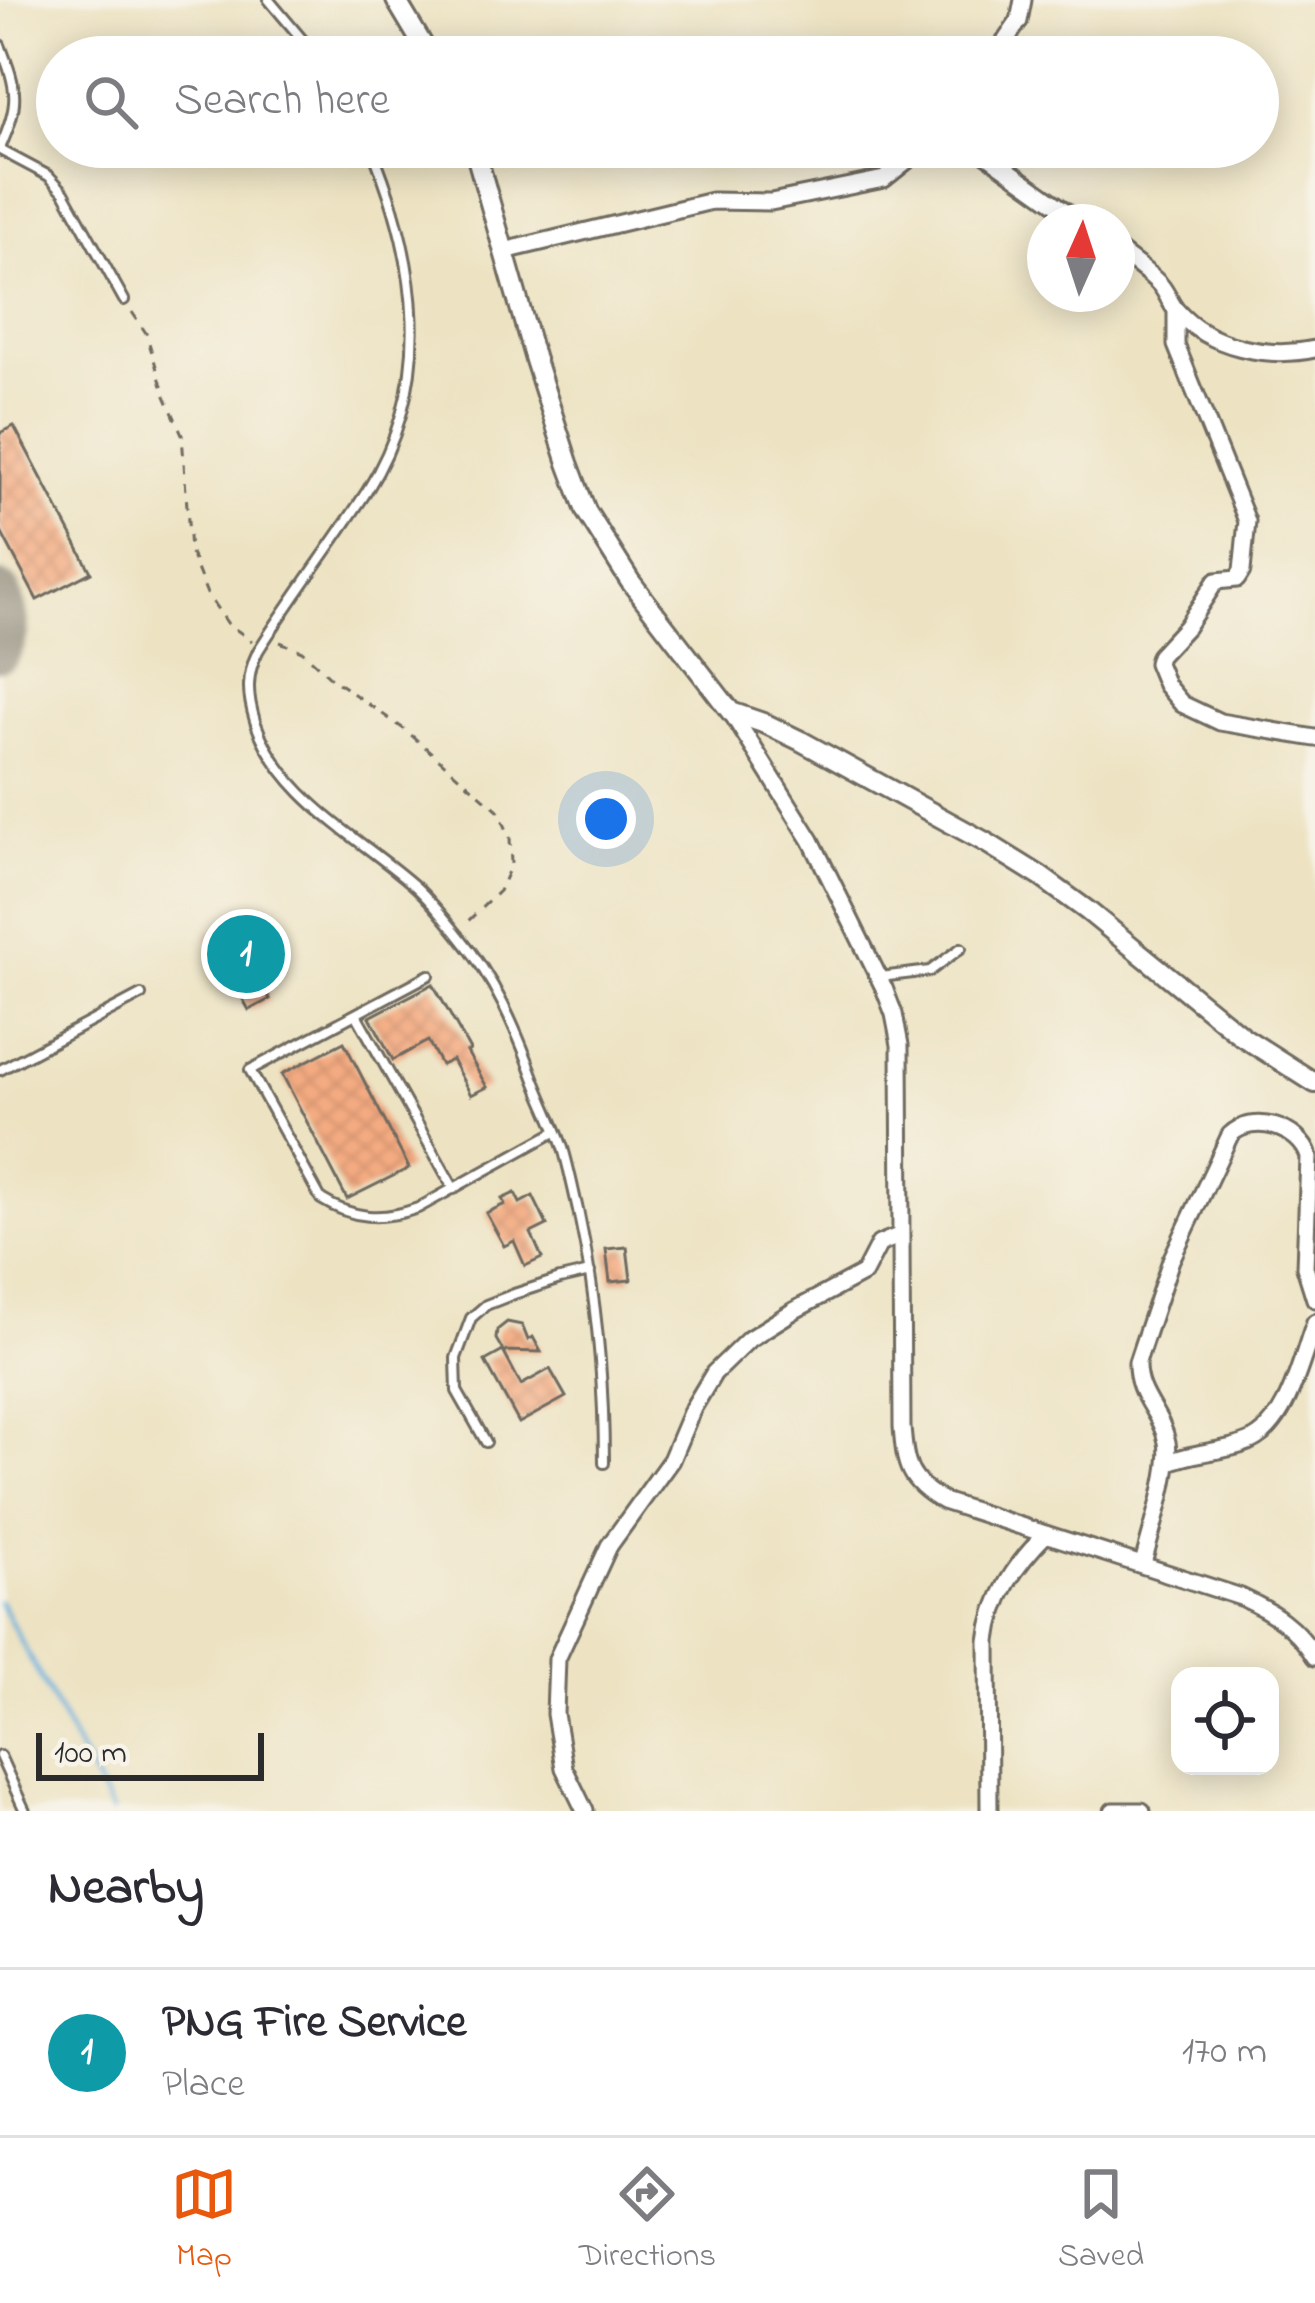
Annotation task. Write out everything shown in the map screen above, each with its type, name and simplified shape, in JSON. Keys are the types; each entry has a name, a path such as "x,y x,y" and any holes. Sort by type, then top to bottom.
{"street":[{"path":"395,0 417,36"},
{"path":"1009,36 1019,21 1024,0"},
{"path":"480,168 555,425 586,511 630,581 731,712 811,840 894,1014 900,1045 902,1427 904,1449 919,1488 943,1502 1241,1597 1294,1628 1315,1657"},
{"path":"504,251 712,201 772,202 884,178 897,168"},
{"path":"1006,168 1057,204"},
{"path":"1135,265 1160,285 1176,310 1198,329 1244,349 1277,353 1315,349"},
{"path":"1176,310 1176,345 1247,521 1238,578 1216,581 1157,663 1166,685 1182,704 1220,722 1315,738"},
{"path":"731,712 801,740 1040,876 1243,1037 1315,1084"},
{"path":"1143,1564 1167,1463 1167,1441 1136,1379 1137,1362 1189,1218 1230,1135 1239,1126 1256,1123 1290,1132 1307,1148 1305,1267 1315,1299"},
{"path":"585,1811 564,1768 555,1714 556,1658 609,1546 671,1460 714,1373 749,1339 864,1273 879,1244 901,1235"},
{"path":"1167,1463 1261,1436 1282,1412 1315,1322"},
{"path":"989,1811 990,1619 1010,1576 1046,1534"},
{"path":"1113,1811 1142,1811"}],"lane":[{"path":"269,0 299,36"},
{"path":"0,45 15,90 15,116 0,149 49,176 64,192 124,300"},
{"path":"378,168 392,203 409,278 415,340 404,408 368,489 260,647 251,666 248,698 262,740 286,778 308,802 420,890 497,990 512,1022 562,1145 590,1272 604,1396 604,1463"},
{"path":"878,977 930,971 961,948"},
{"path":"429,976 250,1070 321,1199 372,1219 399,1214 555,1132"},
{"path":"0,1070 141,995"},
{"path":"356,1014 454,1189"},
{"path":"487,1442 457,1391 456,1358 471,1318 486,1305 514,1294 590,1272"},
{"path":"0,1756 25,1811"}],"path":[{"path":"124,300 146,333 182,434 190,551 207,594 228,624 260,647"},
{"path":"267,637 302,651 331,678 404,729 498,810 510,837 511,865 499,891 456,932"}],"building":[{"path":"14,426 91,572 37,600 0,530 0,433"},
{"path":"249,911 285,973 263,986 270,999 249,1010 207,935"},
{"path":"433,984 487,1087 471,1095 452,1060 441,1065 428,1041 393,1060 370,1017"},
{"path":"344,1042 409,1168 347,1199 282,1074"},
{"path":"515,1193 520,1203 533,1196 547,1225 531,1233 542,1258 525,1266 514,1241 504,1246 486,1213"},
{"path":"627,1247 631,1280 610,1282 606,1249"},
{"path":"507,1322 522,1325 528,1340 533,1337 541,1352 503,1351 497,1330"},
{"path":"503,1351 521,1385 550,1369 566,1397 519,1423 485,1361"}],"waterway":[{"path":"0,1602 112,1811"}],"taxiway":[{"path":"0,593 8,622 0,651"}],"place":[{"name":"PNG Fire Service","path":"246,954"}]}
